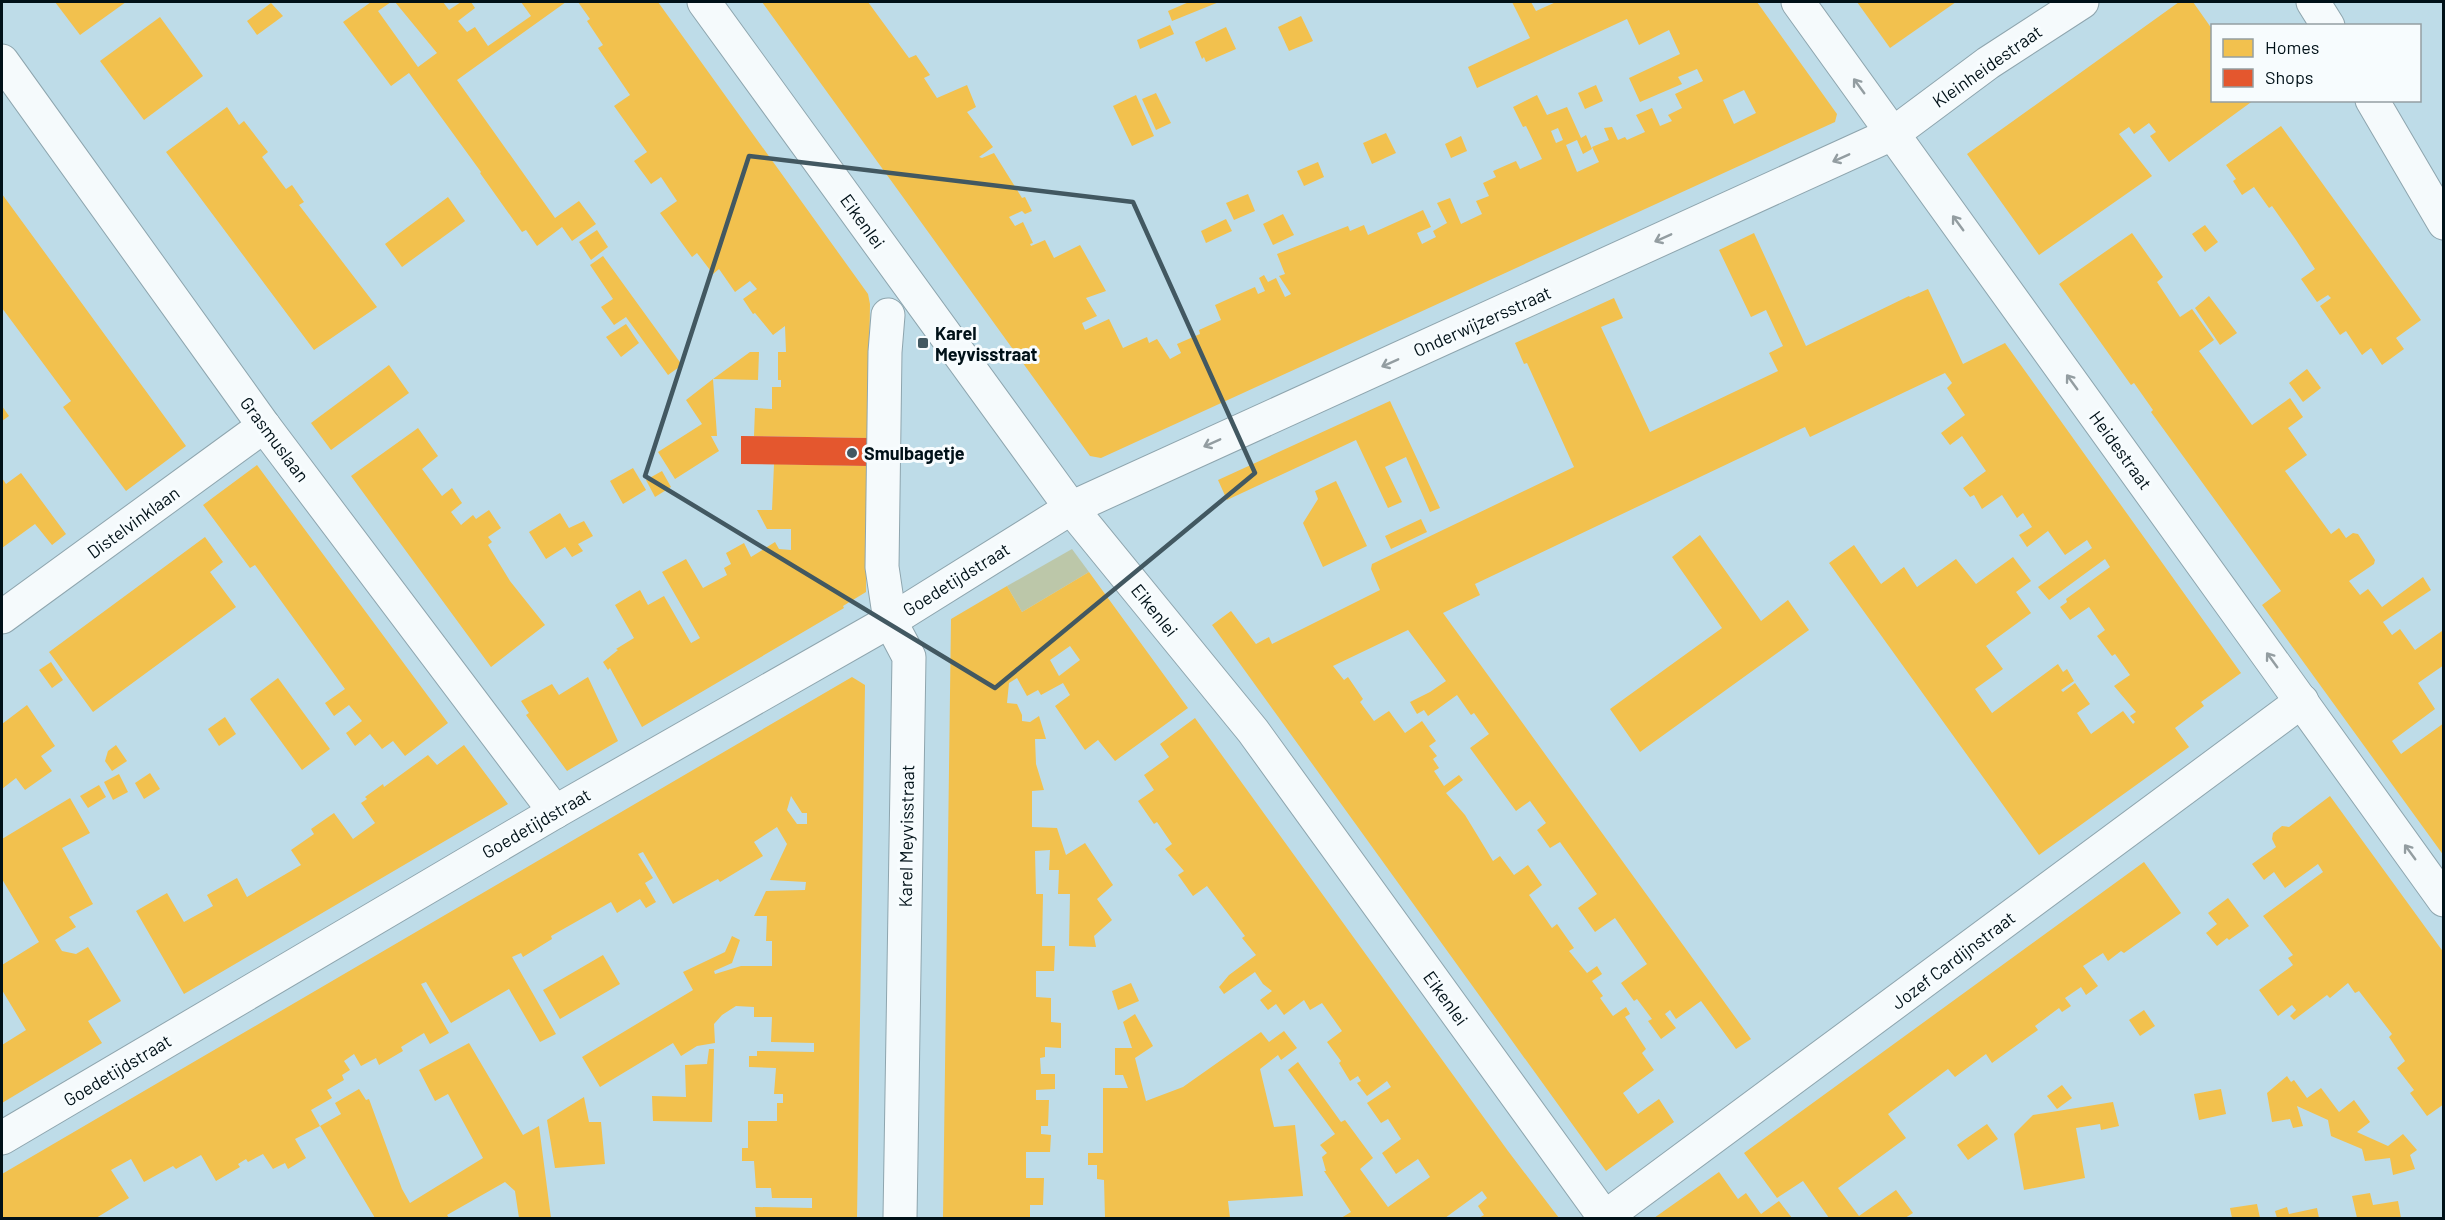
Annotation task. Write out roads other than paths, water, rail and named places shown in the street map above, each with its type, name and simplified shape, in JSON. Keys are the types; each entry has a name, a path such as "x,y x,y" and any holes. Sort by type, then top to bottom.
{"street":[{"name":"Eikenlei","path":"704,2 1071,508 1253,731 1604,1218"},
{"name":"Heidestraat","path":"1798,2 2444,900"},
{"name":"Kleinheidestraat","path":"1894,133 1988,63 2082,2"},
{"path":"2313,2 2327,24"},
{"name":"Grasmuslaan","path":"2,61 264,426 555,812"},
{"path":"2373,102 2444,223"},
{"name":"Onderwijzersstraat","path":"1071,508 1894,133"},
{"name":"Karel Meyvisstraat","path":"888,315 885,352 882,567 890,621 909,657 900,1218"},
{"name":"Distelvinklaan","path":"2,617 264,426"},
{"name":"Goedetijdstraat","path":"2,1138 555,812 890,621 1071,508"},
{"name":"Jozef Cardijnstraat","path":"1604,1218 2302,701"}],"place":[{"name":"Karel Meyvisstraat","path":"923,343"},
{"name":"Smulbagetje","path":"852,453"}]}
